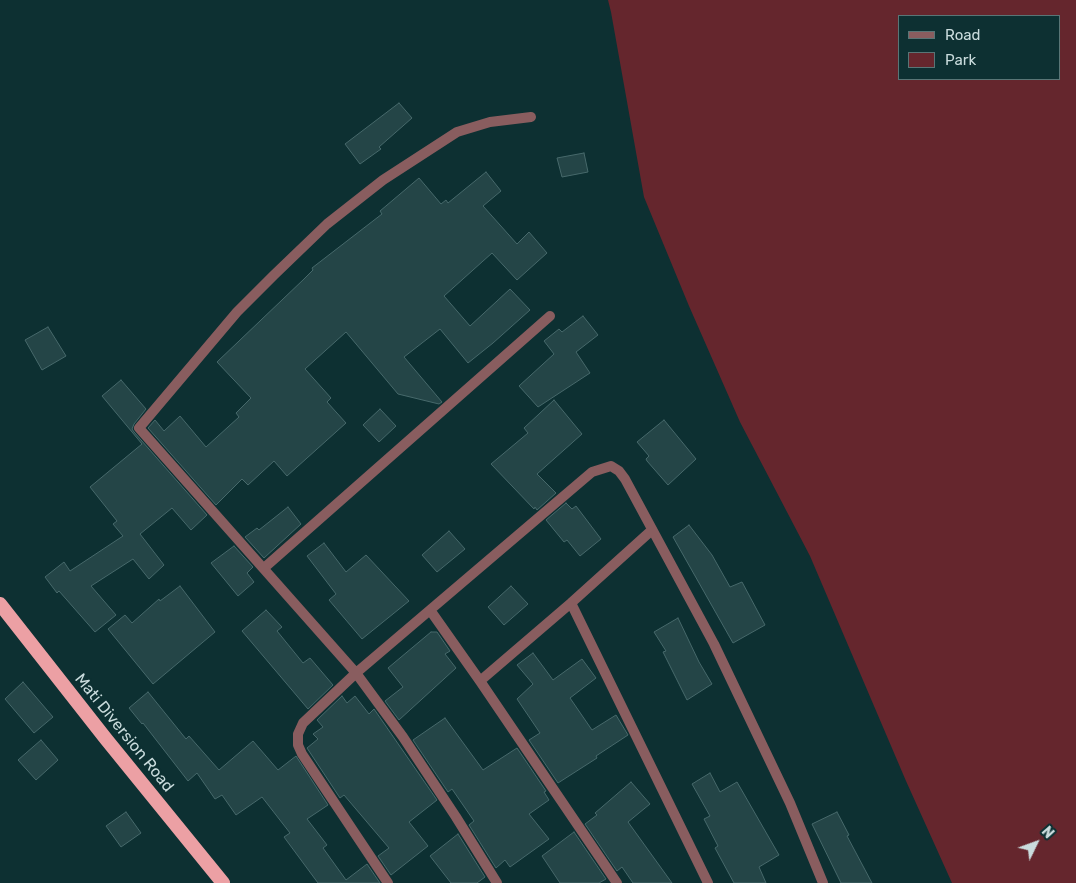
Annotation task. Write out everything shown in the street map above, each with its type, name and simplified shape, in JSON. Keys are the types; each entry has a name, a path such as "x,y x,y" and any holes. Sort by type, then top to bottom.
{"highway":[{"name":"Mati Diversion Road","path":"0,604 223,883"}],"street":[{"path":"497,883 419,761 356,673 139,428 238,312 327,224 383,180 457,132 490,122 531,117"},
{"path":"264,568 550,316"},
{"path":"388,883 302,754 298,745 298,734 303,723 356,673 592,472 611,466 619,471 718,653 790,803 823,883"},
{"path":"480,681 652,530"},
{"path":"571,602 708,883"},
{"path":"430,610 617,883"}],"green space":[{"path":"608,0 1076,0 1076,883 952,883 906,781 810,556 740,422 644,197"}],"building":[{"path":"399,103 412,118 379,147 381,149 360,164 345,144"},
{"path":"584,153 588,172 562,177 557,158"},
{"path":"486,172 501,191 483,206 517,244 529,232 547,253 517,280 492,253 444,296 470,326 510,289 530,310 468,363 440,329 404,357 442,402 439,404 398,394 346,332 305,369 331,398 327,402 346,423 287,476 274,461 248,485 242,479 216,505 148,428 155,420 164,431 180,416 206,447 239,417 236,413 251,398 217,362 304,279 313,270 312,268 382,214 380,211 419,178 441,204 446,200 448,203"},
{"path":"583,316 598,335 576,352 590,373 538,407 519,386 554,354 544,341 559,329 562,332"},
{"path":"48,327 66,356 42,370 25,340"},
{"path":"121,380 146,409 132,429 207,515 191,530 172,508 140,534 164,565 149,579 133,559 91,586 116,615 95,632 59,591 57,593 45,577 64,562 70,571 123,536 113,524 117,521 90,487 142,444 102,396"},
{"path":"554,400 582,434 537,474 556,493 537,510 491,464 528,433 524,428"},
{"path":"380,409 396,426 379,442 363,425"},
{"path":"664,420 696,459 668,485 647,461 646,459 649,456 637,442"},
{"path":"566,503 572,509 576,506 601,539 580,556 567,540 564,542 546,520"},
{"path":"288,507 301,524 264,558 245,537 257,528 259,530"},
{"path":"689,525 712,555 730,587 742,582 765,625 733,643 673,537"},
{"path":"449,531 465,549 437,572 422,555"},
{"path":"324,543 346,572 366,555 409,601 362,639 329,600 336,594 307,556"},
{"path":"234,546 253,567 247,573 254,582 238,596 211,563"},
{"path":"180,586 215,632 153,684 108,629 125,615 132,623 159,599 160,601"},
{"path":"511,586 528,604 504,625 488,607"},
{"path":"266,610 282,627 277,631 303,663 310,658 333,685 308,709 242,631"},
{"path":"678,618 712,684 687,700 663,652 666,651 654,632"},
{"path":"431,632 437,632 450,651 445,654 456,668 399,720 385,701 403,687 388,668"},
{"path":"533,653 553,680 582,659 596,678 570,698 592,730 616,715 628,735 558,783 529,740 540,733 517,699 533,684 517,665"},
{"path":"23,682 53,717 34,733 5,699"},
{"path":"148,692 186,739 189,736 219,770 253,741 278,770 296,756 328,805 307,819 327,845 323,848 346,880 367,864 380,883 318,883 284,837 290,833 262,797 236,815 222,795 215,799 197,773 188,781 129,708"},
{"path":"342,696 347,703 355,696 369,714 374,709 437,800 409,822 428,846 391,875 378,856 389,848 344,795 340,798 307,748 318,739 313,734 323,727 317,720"},
{"path":"445,718 483,770 517,748 546,791 544,792 549,800 529,814 549,839 510,867 505,860 496,868 469,825 474,821 452,789 448,792 413,740"},
{"path":"41,740 58,760 36,780 18,760"},
{"path":"710,773 720,792 737,782 779,855 759,867 766,883 734,883 715,848 718,846 704,819 710,816 692,784"},
{"path":"631,782 650,804 628,822 672,883 633,883 622,867 617,871 585,824"},
{"path":"126,812 141,833 121,847 106,826"},
{"path":"837,812 849,835 847,836 872,883 841,883 812,824"},
{"path":"574,832 606,879 599,883 560,883 542,856"},
{"path":"458,834 485,877 477,883 451,883 430,856"}]}
